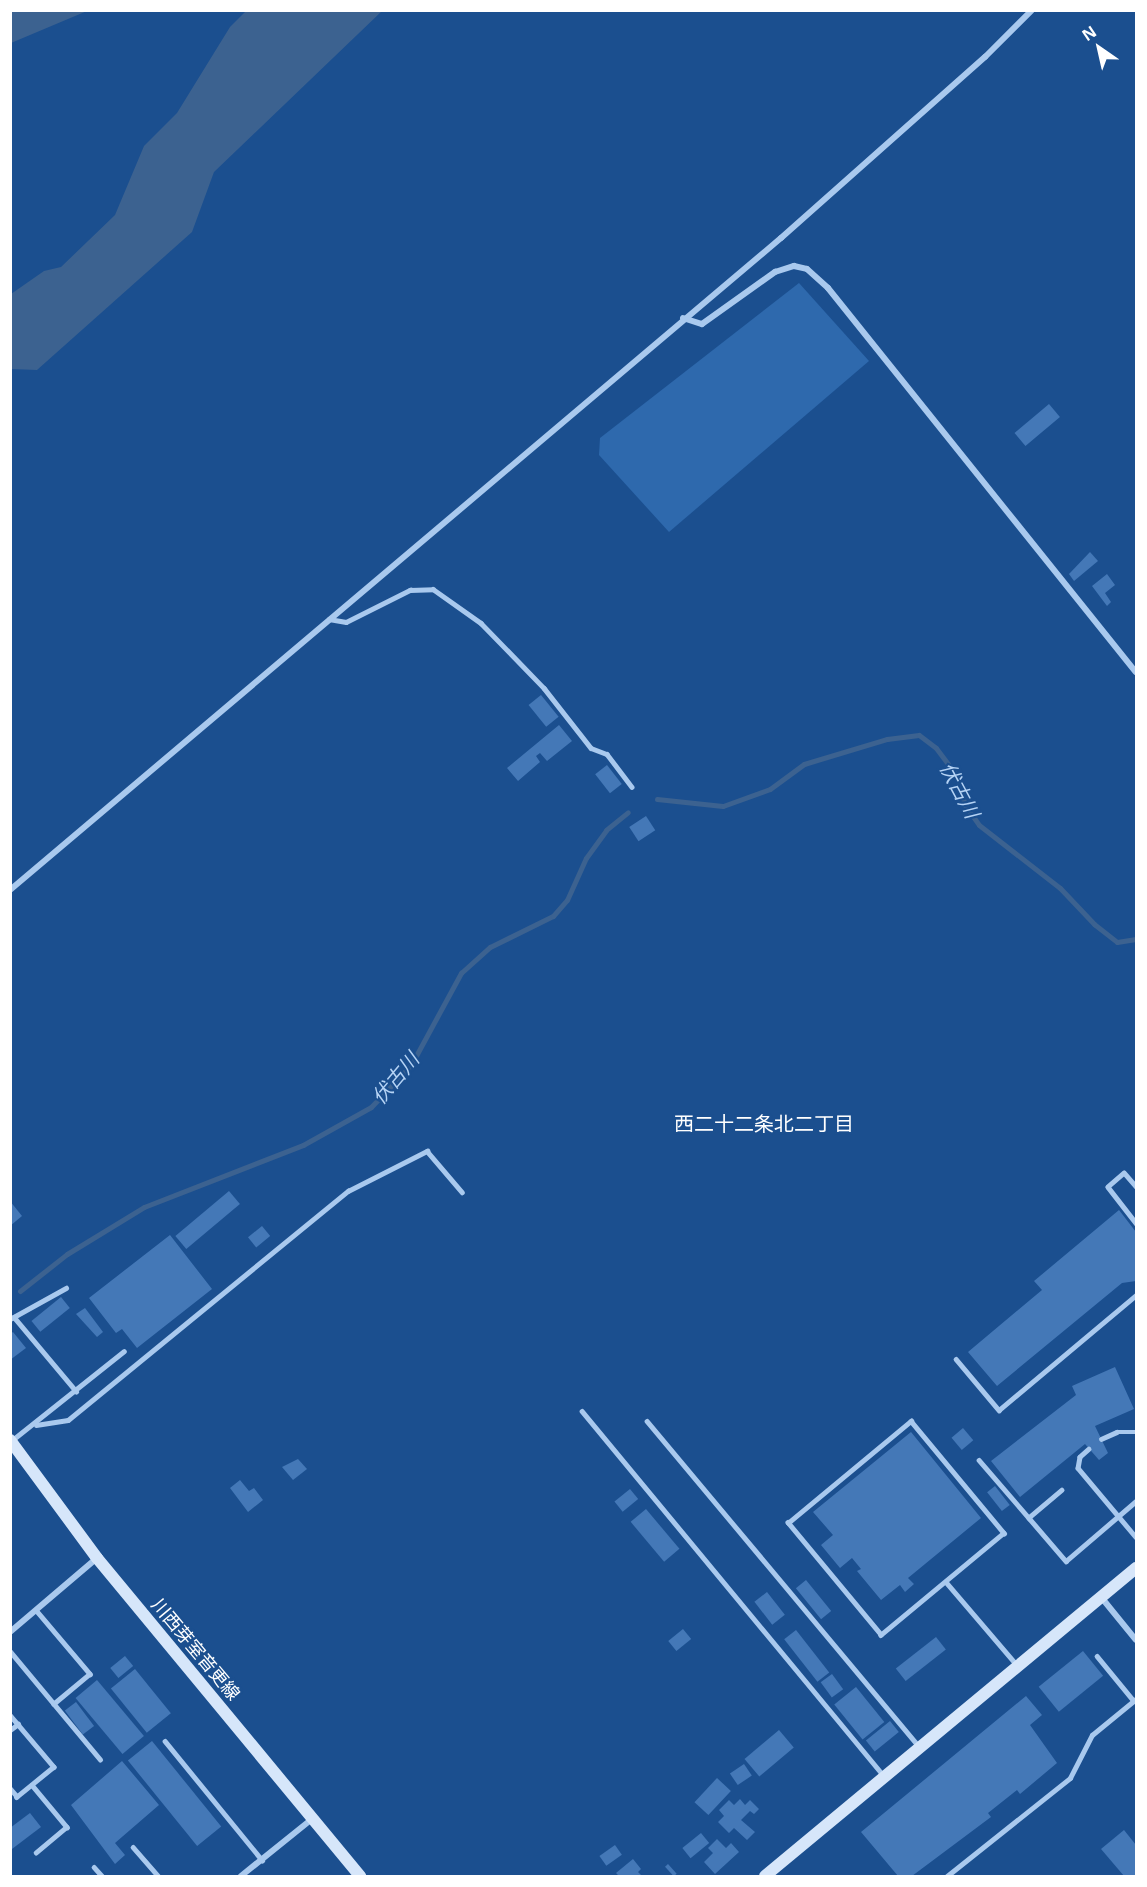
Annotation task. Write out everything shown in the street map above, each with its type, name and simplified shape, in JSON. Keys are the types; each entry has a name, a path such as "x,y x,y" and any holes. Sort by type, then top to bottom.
{"main road":[{"name":"川西芽室音更線","path":"11,1441 97,1558 360,1876"},
{"path":"765,1876 1137,1568"}],"street":[{"path":"10,890 327,619 781,238 985,57 1032,10"},
{"path":"683,318 702,324 775,272 794,266 807,269 828,288 1137,672"},
{"path":"10,1632 97,1558"},
{"path":"1101,1597 1137,1640"},
{"path":"241,1876 312,1819"}],"lane":[{"path":"327,619 346,622 410,590 434,589 481,623 544,688 591,748 607,754 632,787"},
{"path":"36,1425 68,1420 348,1191 427,1151 462,1192"},
{"path":"1137,1187 1124,1173 1108,1187 1137,1223"},
{"path":"66,1288 12,1318 76,1391"},
{"path":"956,1359 999,1410 1137,1295"},
{"path":"11,1441 36,1425 124,1351"},
{"path":"582,1411 886,1777"},
{"path":"646,1421 921,1748"},
{"path":"911,1421 1004,1533 946,1582 881,1635 788,1522 911,1421"},
{"path":"1101,1439 1118,1432 1137,1431"},
{"path":"1089,1449 1080,1457 1078,1468 1137,1537"},
{"path":"979,1460 1066,1561 1137,1501"},
{"path":"1029,1518 1062,1490"},
{"path":"946,1582 1018,1666"},
{"path":"36,1610 90,1674 54,1704"},
{"path":"10,1651 100,1759"},
{"path":"947,1876 1070,1778 1092,1735 1135,1700 1097,1656"},
{"path":"10,1715 54,1767 17,1797 10,1790"},
{"path":"10,1730 18,1724"},
{"path":"165,1742 262,1860"},
{"path":"32,1785 67,1827 36,1853"},
{"path":"133,1847 158,1876"},
{"path":"94,1867 102,1876"}],"shaded area":[{"path":"11,10 87,10 87,11 11,43"},
{"path":"247,10 382,11 214,172 192,232 37,370 11,369 11,294 44,271 61,267 115,215 144,146 177,113 230,27"},
{"path":"799,283 869,361 669,532 599,455 600,438"}],"building":[{"path":"1049,404 1060,417 1025,446 1015,433"},
{"path":"1090,552 1098,561 1074,581 1069,574"},
{"path":"1107,574 1115,585 1105,593 1111,602 1107,606 1092,586"},
{"path":"541,695 559,717 546,727 529,705"},
{"path":"559,725 572,741 547,761 540,753 536,756 540,762 518,781 507,768"},
{"path":"607,765 622,784 610,793 595,774"},
{"path":"646,816 655,830 638,841 629,827"},
{"path":"229,1191 240,1204 186,1249 175,1236"},
{"path":"10,1201 22,1216 10,1226"},
{"path":"1119,1210 1136,1232 1136,1281 1122,1283 997,1386 968,1352 1042,1290 1034,1281"},
{"path":"262,1226 270,1236 256,1247 248,1237"},
{"path":"170,1235 212,1289 137,1348 122,1329 116,1333 89,1298"},
{"path":"61,1297 70,1308 40,1332 31,1321"},
{"path":"85,1308 103,1332 97,1337 76,1314"},
{"path":"13,1332 26,1348 10,1360 10,1334"},
{"path":"1115,1367 1134,1409 1095,1426 1108,1453 1099,1460 1085,1444 1020,1497 991,1461 1076,1395 1072,1386"},
{"path":"963,1428 973,1440 962,1450 952,1438"},
{"path":"911,1432 981,1518 908,1578 914,1584 905,1592 900,1585 881,1600 857,1571 861,1569 852,1558 840,1568 821,1545 833,1535 813,1512"},
{"path":"298,1459 307,1469 293,1480 282,1467"},
{"path":"240,1480 249,1491 254,1488 263,1500 248,1512 230,1488"},
{"path":"995,1486 1010,1505 1002,1511 987,1492"},
{"path":"630,1489 638,1499 623,1512 614,1502"},
{"path":"646,1509 679,1549 664,1562 631,1522"},
{"path":"806,1580 831,1611 821,1619 796,1588"},
{"path":"767,1592 785,1615 772,1625 754,1602"},
{"path":"683,1629 691,1639 676,1651 668,1641"},
{"path":"796,1630 829,1673 817,1682 784,1639"},
{"path":"936,1637 946,1650 906,1681 896,1668"},
{"path":"1083,1651 1103,1676 1059,1712 1039,1687"},
{"path":"125,1656 133,1666 118,1678 110,1668"},
{"path":"135,1669 171,1713 147,1733 111,1689"},
{"path":"832,1674 843,1689 832,1698 821,1682"},
{"path":"97,1680 144,1736 122,1754 76,1698"},
{"path":"856,1687 884,1722 863,1740 834,1705"},
{"path":"1026,1696 1042,1715 1030,1725 1057,1763 1020,1794 1017,1790 988,1813 991,1817 912,1876 898,1876 861,1832"},
{"path":"76,1702 94,1726 83,1734 65,1710"},
{"path":"890,1721 899,1732 875,1751 866,1741"},
{"path":"779,1730 794,1748 759,1777 745,1759"},
{"path":"152,1741 221,1826 197,1846 128,1761"},
{"path":"122,1761 159,1805 115,1843 125,1855 115,1864 71,1805"},
{"path":"744,1764 752,1776 738,1785 730,1774"},
{"path":"717,1778 731,1791 708,1815 694,1802"},
{"path":"740,1799 745,1805 750,1800 759,1809 754,1814 750,1811 741,1820 755,1832 747,1840 734,1828 729,1833 718,1822 724,1816 719,1810 729,1800 734,1805"},
{"path":"30,1813 41,1827 12,1849 10,1828"},
{"path":"1124,1830 1136,1845 1136,1876 1124,1876 1101,1849"},
{"path":"701,1833 709,1843 691,1858 682,1848"},
{"path":"717,1839 726,1848 731,1843 739,1852 715,1874 704,1862 713,1853 708,1848"},
{"path":"615,1845 622,1855 606,1866 599,1856"},
{"path":"633,1859 641,1869 638,1872 642,1876 619,1876 616,1873"},
{"path":"668,1864 677,1874 673,1876 665,1867"}],"waterway":[{"name":"伏古川","path":"657,799 723,806 770,789 804,764 887,739 919,735 936,748 957,776 965,805 979,825 1060,888 1094,924 1117,942 1136,939"},
{"name":"伏古川","path":"20,1291 67,1254 144,1207 303,1145 371,1107 411,1065 461,973 490,947 553,916 567,900 586,858 606,830 628,812"}],"district":[{"name":"西二十二条北二丁目","path":"764,1123"}]}
